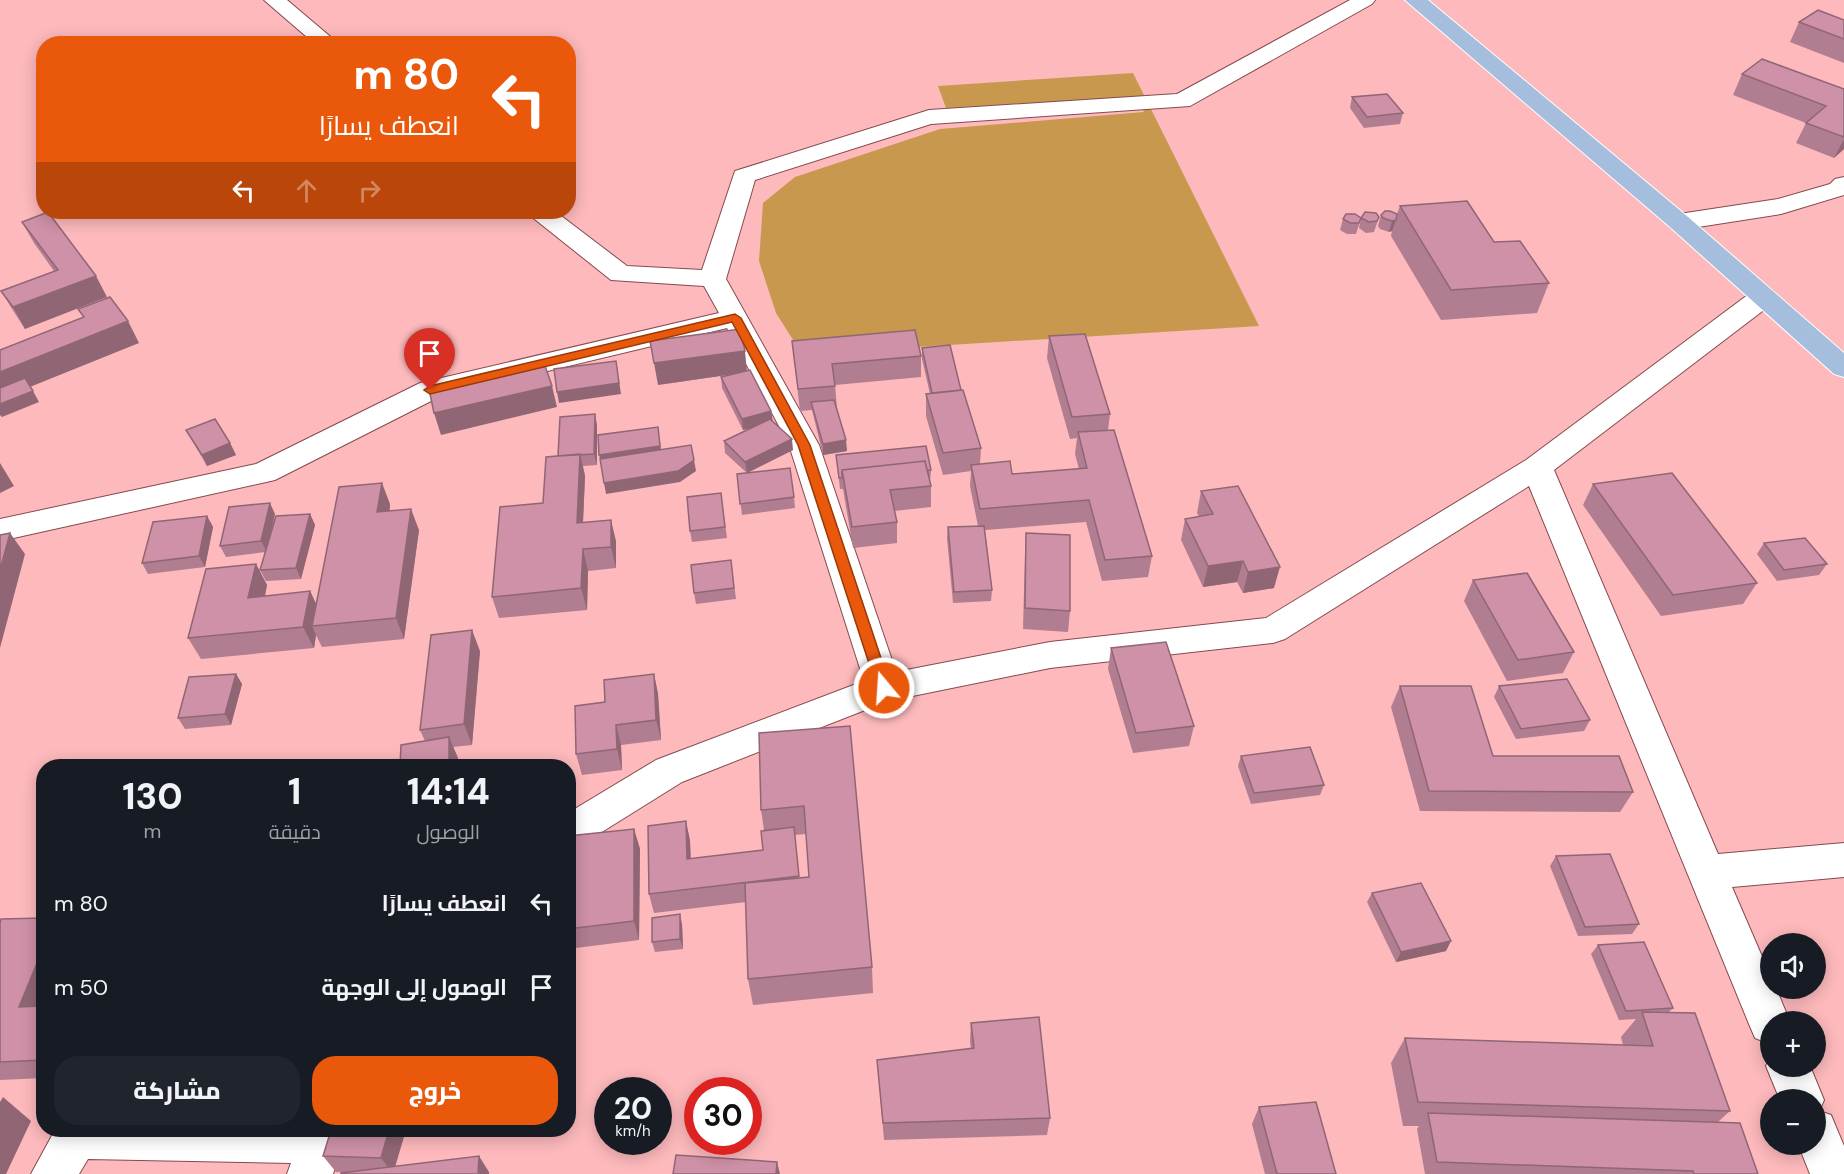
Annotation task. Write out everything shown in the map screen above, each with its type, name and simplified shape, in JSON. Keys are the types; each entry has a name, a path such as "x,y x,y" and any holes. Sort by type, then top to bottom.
{"main road":[{"path":"1414,0 1679,222 1844,368"}],"street":[{"path":"274,0 319,36"},
{"path":"884,688 804,445 713,279 744,176 929,117 1182,101 1365,0"},
{"path":"1679,222 1781,206 1839,189 1844,184"},
{"path":"550,219 620,274 713,279"},
{"path":"576,828 669,771 884,688 1050,655 1273,630 1537,467 1763,297"},
{"path":"0,530 264,473 430,390 735,318"},
{"path":"1537,467 1765,1011"},
{"path":"1706,872 1844,860"},
{"path":"54,1174 78,1137"},
{"path":"144,1137 318,1148"},
{"path":"1825,1155 1833,1174"}],"shaded area":[{"path":"1133,73 1259,326 802,354 776,313 759,261 763,203 795,177 940,129 1144,112 1136,97 946,108 938,86"}],"building":[{"path":"1818,10 1844,20 1844,39 1799,22"},
{"path":"1762,59 1844,89 1844,137 1806,123 1826,106 1742,74"},
{"path":"1387,94 1403,113 1367,117 1352,97"},
{"path":"1467,201 1494,242 1520,241 1549,283 1451,290 1400,206"},
{"path":"1385,211 1397,214 1396,220 1383,218 1381,215"},
{"path":"1365,212 1376,213 1379,217 1377,221 1369,222 1361,218"},
{"path":"1346,214 1355,214 1361,218 1359,223 1350,223 1343,219"},
{"path":"36,217 36,219 53,219 96,276 13,307 1,291 58,270 22,222"},
{"path":"110,297 128,321 0,372 0,350 84,317 78,309"},
{"path":"740,329 745,351 654,363 650,341"},
{"path":"915,330 921,356 832,364 835,386 798,389 792,341"},
{"path":"1085,334 1110,414 1072,417 1049,336"},
{"path":"950,345 961,390 932,393 922,348"},
{"path":"616,361 619,383 557,392 554,369"},
{"path":"544,363 552,386 434,413 429,389"},
{"path":"750,370 771,411 742,419 721,377"},
{"path":"25,378 33,391 0,404 0,388"},
{"path":"963,390 981,448 943,453 926,394"},
{"path":"834,400 846,440 823,444 811,402"},
{"path":"595,414 594,454 558,456 560,417"},
{"path":"215,419 230,443 202,455 186,430"},
{"path":"770,419 792,439 745,462 724,441"},
{"path":"658,427 660,446 599,455 598,435"},
{"path":"1114,430 1152,556 1105,560 1089,500 980,509 971,465 1010,461 1012,474 1087,468 1078,432"},
{"path":"691,445 694,460 678,471 604,483 600,459"},
{"path":"926,446 931,470 927,470 925,461 842,470 842,478 839,478 836,455"},
{"path":"580,454 577,523 611,520 611,547 583,549 581,588 492,597 500,507 543,503 546,457"},
{"path":"925,461 931,486 890,490 897,522 852,527 842,470"},
{"path":"790,468 794,497 740,504 737,474"},
{"path":"1672,473 1757,583 1673,595 1593,484"},
{"path":"382,483 377,512 411,509 396,618 312,626 339,487"},
{"path":"1238,486 1280,567 1248,572 1243,561 1208,566 1185,519 1213,514 1201,491"},
{"path":"721,493 725,527 690,531 687,497"},
{"path":"270,503 261,541 220,546 229,507"},
{"path":"310,514 296,568 260,570 276,516"},
{"path":"207,516 199,556 142,563 153,522"},
{"path":"984,526 992,590 954,592 948,527"},
{"path":"10,533 0,570 0,535"},
{"path":"1026,533 1070,535 1070,611 1025,608"},
{"path":"1805,538 1827,564 1784,570 1764,543"},
{"path":"731,560 734,588 694,593 691,565"},
{"path":"256,564 248,598 310,591 303,627 188,638 206,569"},
{"path":"1527,573 1574,652 1518,660 1473,580"},
{"path":"472,630 464,724 420,730 431,635"},
{"path":"1166,642 1194,726 1136,733 1111,648"},
{"path":"236,674 225,714 178,718 189,677"},
{"path":"654,674 656,720 616,725 617,749 576,754 575,706 605,702 604,680"},
{"path":"1567,679 1590,720 1521,729 1499,686"},
{"path":"1400,686 1471,686 1493,756 1619,756 1633,792 1429,791"},
{"path":"850,726 872,967 748,979 745,883 809,877 804,806 761,810 759,733"},
{"path":"449,737 449,759 400,759 401,745"},
{"path":"1310,747 1324,785 1254,793 1241,756"},
{"path":"686,821 687,859 763,850 761,831 794,827 799,876 649,894 648,826"},
{"path":"634,829 634,921 576,928 576,835"},
{"path":"1610,854 1639,924 1585,927 1556,856"},
{"path":"1421,883 1451,941 1401,952 1372,893"},
{"path":"680,914 680,939 652,942 652,918"},
{"path":"36,918 36,966 19,1007 36,1006 36,1060 0,1062 1,919"},
{"path":"1644,942 1673,1008 1626,1011 1598,945"},
{"path":"1642,1012 1695,1013 1730,1111 1418,1102 1405,1038 1653,1046"},
{"path":"1039,1017 1050,1118 883,1123 877,1060 974,1048 971,1023"},
{"path":"1316,1102 1336,1174 1277,1174 1259,1107"},
{"path":"1428,1113 1740,1123 1758,1174 1694,1174 1693,1171 1437,1162"},
{"path":"329,1137 387,1137 381,1158 323,1156"},
{"path":"676,1155 777,1162 776,1174 673,1174"},
{"path":"479,1156 478,1174 341,1174 341,1173"}],"route":[{"path":"430,390 735,318 804,445 884,688"}]}
